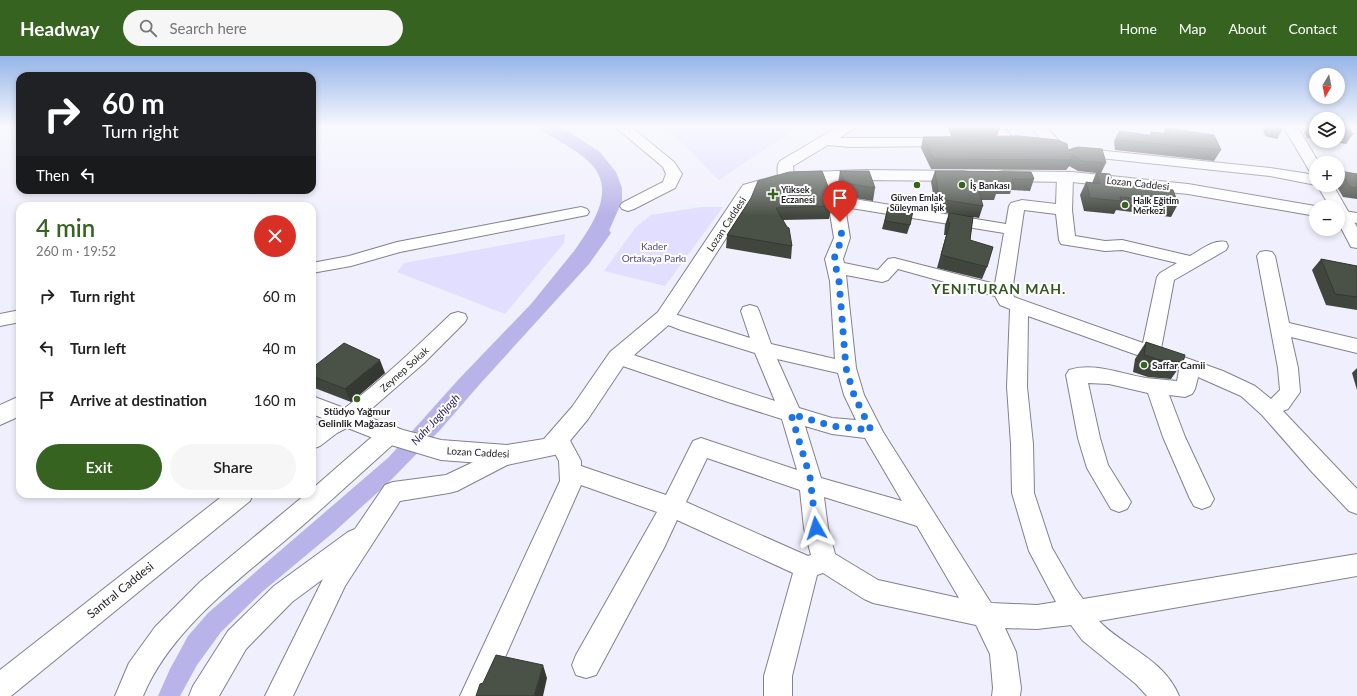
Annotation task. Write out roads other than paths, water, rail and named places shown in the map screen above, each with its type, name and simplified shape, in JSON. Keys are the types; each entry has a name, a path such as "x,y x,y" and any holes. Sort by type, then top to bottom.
{"main road":[{"name":"Lozan Caddesi","path":"395,436 441,450 507,455 551,447 580,413 618,357 665,318 749,189 786,178 864,175 1068,177 1188,188 1309,210"},
{"path":"316,406 395,436"}],"street":[{"path":"628,206 670,185 674,174 668,165 657,156"},
{"path":"786,178 786,164 800,156"},
{"path":"1063,156 1068,177 1064,210 1067,240 1105,246 1122,245 1193,262"},
{"path":"1135,156 1270,172 1309,179"},
{"path":"827,177 836,201 842,238 834,259 839,281 846,368 854,395 871,430 984,615 1003,652 1007,688 1006,696"},
{"path":"1330,192 1346,216 1357,243"},
{"path":"836,201 1013,230"},
{"path":"1064,210 1022,205 1017,206 1013,230 1011,299 1022,444 1023,493 1041,551 1066,596 1092,631 1146,674 1166,696"},
{"path":"316,267 351,261 397,247 581,212"},
{"path":"1151,352 1166,277 1220,246"},
{"path":"1266,256 1281,328 1288,368 1290,392 1281,403 1269,409"},
{"path":"836,268 882,276 894,263 1011,299 1216,376 1248,391 1269,409 1320,466 1357,504"},
{"path":"750,311 763,349 791,414 810,477 816,528 816,564 778,676 778,696"},
{"path":"0,320 16,317"},
{"name":"Zeynep Sokak","path":"347,418 417,358 458,318"},
{"path":"665,318 793,358 846,368"},
{"path":"1281,328 1357,346"},
{"path":"618,357 832,426 871,430"},
{"path":"1119,502 1098,468 1089,438 1076,375 1109,377 1156,386 1184,389 1190,366"},
{"path":"1156,386 1174,437 1202,499"},
{"path":"316,437 329,427 347,418"},
{"path":"129,696 139,673 164,636 209,590 395,436"},
{"path":"474,696 571,481 570,461 558,439"},
{"path":"586,665 655,541 701,447 811,484 924,518"},
{"path":"279,696 336,578 393,492 449,484 507,455"},
{"path":"571,472 672,507 816,564 874,591 984,615 1037,617 1078,612 1357,565"},
{"name":"Santral Caddesi","path":"0,687 237,498"},
{"path":"203,696 237,640 283,594 368,530"}],"water":[{"path":"603,221 611,233 589,264 441,429 388,483 334,532 262,592 221,632 197,665 180,696 158,696 170,669 188,636 208,613 389,457 458,380 531,304 587,235"}],"waterway":[{"name":"Nahr Jaghjagh","path":"586,250 598,233 612,201 612,188 607,172 594,156"}],"place":[{"name":"Güven Emlak Süleyman Işık","path":"917,185"},
{"name":"İş Bankası","path":"962,185"},
{"name":"Yüksek Eczanesi","path":"773,194"},
{"name":"Halk Eğitim Merkezi","path":"1125,205"},
{"name":"Saffar Camii","path":"1144,365"},
{"name":"Stüdyo Yağmur Gelinlik Mağazası","path":"357,399"}],"district":[{"name":"YENITURAN MAH.","path":"999,288"}],"park label":[{"name":"Kader Ortakaya Parkı","path":"654,252"}]}
